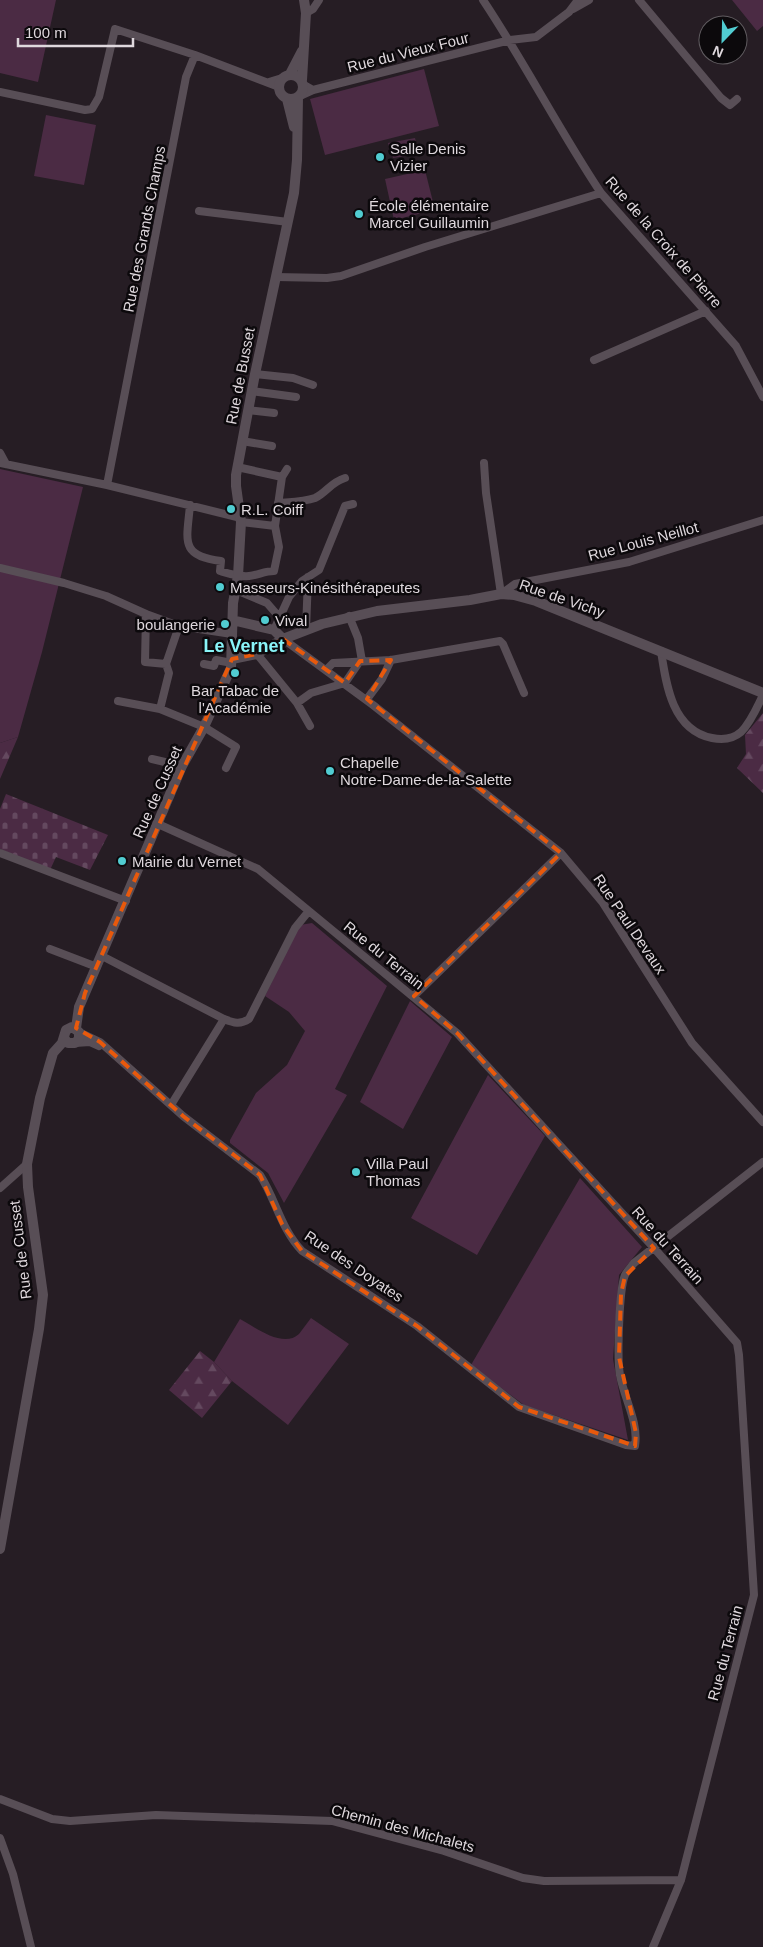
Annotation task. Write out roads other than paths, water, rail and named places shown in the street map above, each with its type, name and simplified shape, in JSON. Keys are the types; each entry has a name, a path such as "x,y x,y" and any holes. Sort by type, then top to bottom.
{"street":[{"name":"Rue de Busset","path":"232,661 232,620 238,576 241,520 236,486 237,467 254,374 294,193 305,45 306,13 304,0"},
{"path":"306,13 313,10 319,0"},
{"name":"Rue de la Croix de Pierre","path":"483,0 510,40 601,193 736,346 763,397"},
{"path":"569,12 578,0"},
{"path":"569,12 589,0"},
{"path":"639,0 721,98 730,105 737,99"},
{"name":"Rue du Vieux Four","path":"301,89 313,90 510,40 536,37 569,12"},
{"path":"0,92 85,110 92,109 99,98 115,29 269,82 298,76 301,89 287,99"},
{"name":"Rue de Busset","path":"298,140 287,99 282,96 284,80 305,45"},
{"name":"Rue des Grands Champs","path":"107,485 186,77 195,56"},
{"path":"276,277 327,278 341,276 425,247 601,193"},
{"path":"199,211 288,222"},
{"path":"594,360 706,311"},
{"path":"254,374 293,378 314,385"},
{"path":"251,391 296,397"},
{"path":"248,410 274,413"},
{"path":"242,441 272,446"},
{"path":"0,453 3,464 107,485 190,505 241,520 275,526"},
{"path":"484,463 486,493 501,594"},
{"path":"237,467 282,477"},
{"path":"190,505 187,540 189,548 196,554 204,559 221,560 220,571 238,576 252,576 266,571 274,571 279,547 275,526 278,503 282,477 288,470"},
{"path":"278,503 315,498 330,484 345,478"},
{"path":"274,630 289,597 302,581 319,570 345,506 353,504"},
{"name":"Rue Louis Neillot","path":"501,594 515,584 629,562 763,520"},
{"path":"0,568 106,596 179,626 232,634"},
{"path":"306,630 305,600 308,578"},
{"path":"526,599 530,582"},
{"path":"236,590 267,604 280,618"},
{"name":"Rue de Vichy","path":"257,654 283,639 349,616 501,594 526,599 661,651 763,694"},
{"path":"146,614 145,662 166,664"},
{"path":"297,703 311,693 345,683 361,661 358,638 349,616"},
{"path":"232,620 274,630 283,639"},
{"path":"160,709 169,673 166,664 179,626"},
{"name":"Rue Paul Devaux","path":"283,639 366,699 561,853 603,903 692,1043 763,1122"},
{"path":"326,670 333,663 391,660 500,641 524,693"},
{"path":"661,651 667,691 680,717 706,737 719,740 731,738 741,732 763,694"},
{"path":"204,664 214,666 216,660 232,661 257,654 297,703 310,726"},
{"path":"366,699 382,680 391,660"},
{"name":"Rue de Cusset","path":"74,1030 79,1007 126,901 182,766 204,727 232,661"},
{"path":"118,701 160,709 204,727 236,747 226,768"},
{"path":"152,759 182,766"},
{"name":"Rue du Terrain","path":"158,824 258,869 308,912 414,996 456,1033 654,1248 737,1343 740,1365 754,1595 681,1880 654,1947"},
{"path":"0,853 126,901"},
{"path":"414,996 561,853"},
{"path":"102,956 224,1019 234,1023 242,1023 249,1018 295,928 308,912"},
{"path":"50,949 97,967"},
{"path":"172,1105 224,1019"},
{"path":"74,1030 79,1039 70,1042 64,1032 74,1030"},
{"name":"Rue des Doyates","path":"74,1030 100,1042 172,1105 260,1175 267,1186 282,1224 302,1251 417,1326 519,1408 626,1446 635,1446 636,1433 620,1375 621,1294 625,1276 634,1263 654,1248"},
{"name":"Rue de Cusset","path":"0,1550 35,1354 43,1295 28,1187 27,1164 33,1130 53,1053 70,1042"},
{"name":"Rue des Doyates","path":"70,1042 90,1042 106,1048"},
{"path":"654,1248 763,1162"},
{"path":"0,1188 27,1164"},
{"name":"Chemin des Michalets","path":"0,1799 52,1820 70,1821 156,1815 193,1815 332,1821 444,1851 523,1878 544,1881 681,1880"},
{"path":"0,1838 13,1874 31,1947"}],"place":[{"name":"Salle Denis Vizier","path":"380,157"},
{"name":"École élémentaire Marcel Guillaumin","path":"359,214"},
{"name":"R.L. Coiff","path":"231,509"},
{"name":"Masseurs-Kinésithérapeutes","path":"220,587"},
{"name":"Vival","path":"265,620"},
{"name":"boulangerie","path":"225,624"},
{"name":"Bar Tabac de l'Académie","path":"235,673"},
{"name":"Chapelle Notre-Dame-de-la-Salette","path":"330,771"},
{"name":"Mairie du Vernet","path":"122,861"},
{"name":"Villa Paul Thomas","path":"356,1172"}],"district":[{"name":"Le Vernet","path":"244,646"}]}
